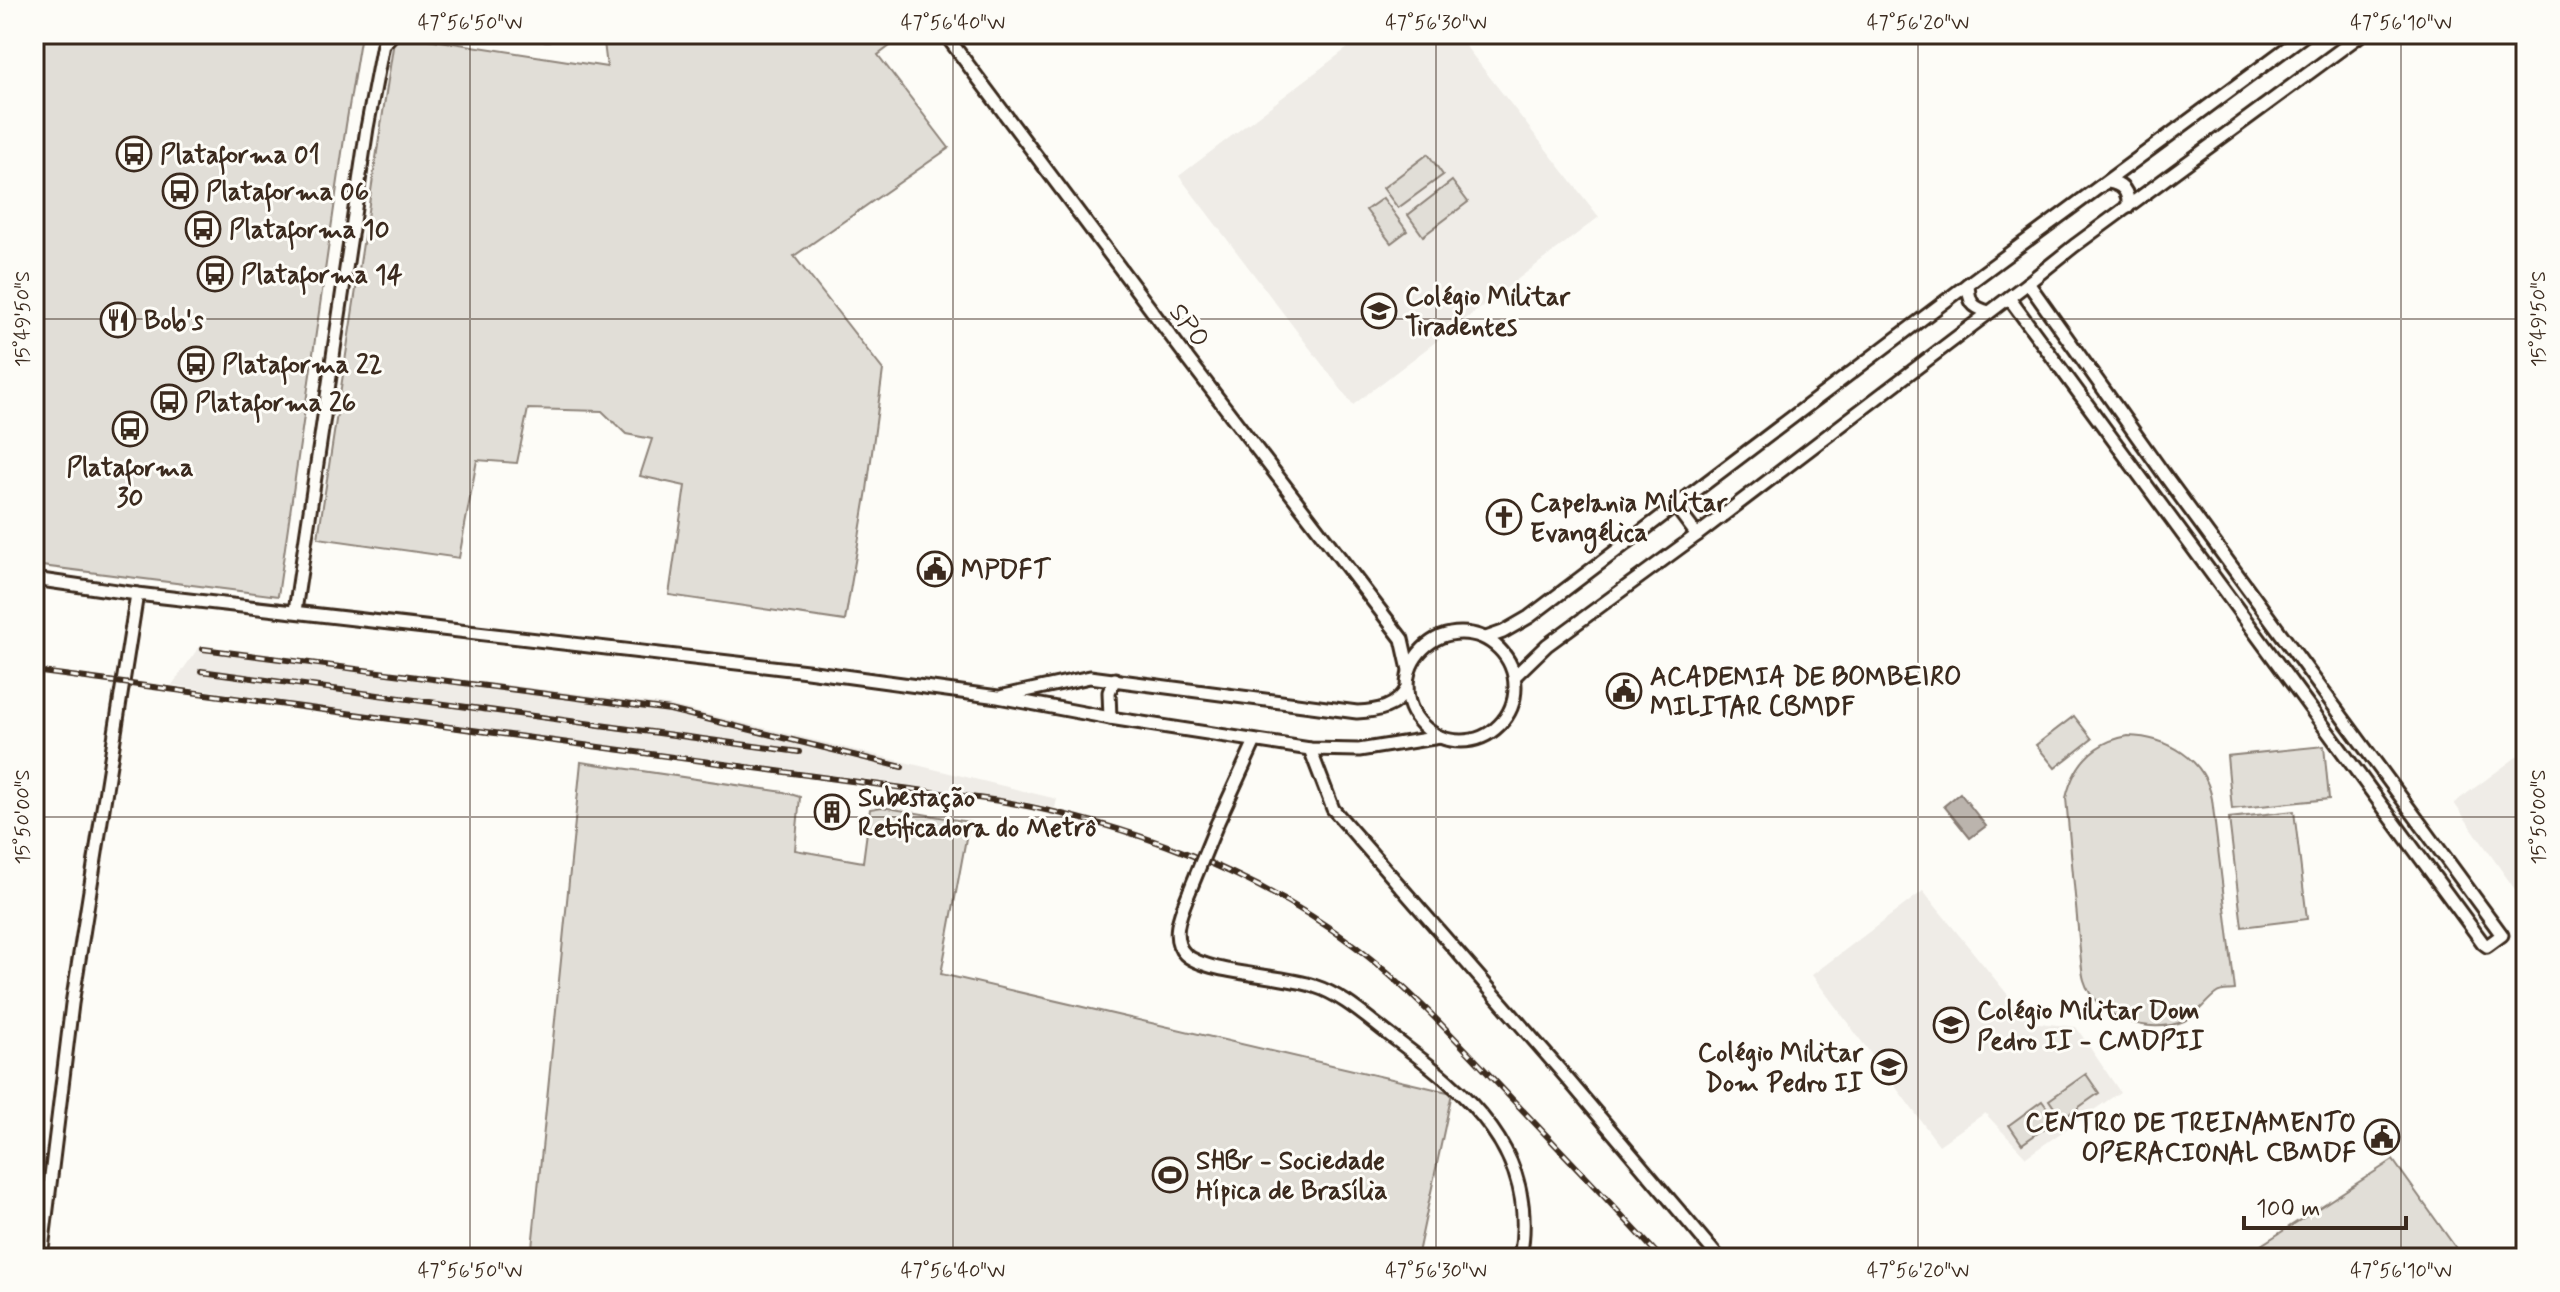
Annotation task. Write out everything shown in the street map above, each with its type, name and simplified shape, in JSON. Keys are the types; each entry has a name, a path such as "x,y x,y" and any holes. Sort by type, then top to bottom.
{"street":[{"path":"295,611 380,39 393,34"},
{"name":"SPO","path":"945,34 1402,639 1409,670"},
{"path":"1486,638 1529,617 1968,284 2306,34"},
{"path":"2342,34 2359,36"},
{"path":"1515,676 1547,645 1697,535 2074,246 2359,36"},
{"path":"2108,182 2125,189 2129,197 2128,207"},
{"path":"2009,298 2467,921 2487,946 2502,935 2166,477 2028,283"},
{"path":"1968,284 1970,303 1989,312"},
{"path":"2069,380 2081,359"},
{"path":"2148,489 2166,477"},
{"path":"1676,507 1697,535"},
{"path":"34,579 137,594 792,669 998,697 1310,749 1359,750 1440,737"},
{"path":"41,1258 72,1004 137,594"},
{"path":"2251,624 2265,612"},
{"path":"1471,633 1486,638 1499,647 1509,661 1515,676 1513,704 1497,728 1484,736 1454,741 1440,737 1426,729 1409,703 1409,670 1426,645 1440,637 1471,633"},
{"path":"1402,639 1413,645 1426,645"},
{"path":"998,697 1078,678 1115,679 1357,712 1377,711 1392,704 1402,698 1407,688"},
{"path":"1110,718 1109,692 1115,679"},
{"path":"1255,741 1181,913 1178,938 1181,949 1187,956 1216,966 1328,991 1426,1062 1471,1102 1500,1143 1519,1182 1524,1225 1520,1258"},
{"path":"1310,749 1333,809 1719,1258"},
{"path":"2352,761 2365,749"},
{"path":"2467,921 2484,911"}],"shaded area":[{"path":"34,34 361,34 278,596 34,565"},
{"path":"395,34 607,67 603,34 906,34 878,55 949,148 794,256 883,370 845,621 669,595 685,486 640,476 652,439 626,434 602,411 528,409 517,463 477,460 459,558 318,538"},
{"name":"Colégio Militar Tiradentes","path":"1366,34 1456,34 1599,217 1353,405 1179,176"},
{"path":"1428,154 1443,175 1398,208 1383,188"},
{"path":"1452,181 1468,202 1423,236 1408,215"},
{"path":"1383,198 1407,231 1391,243 1366,210"},
{"path":"199,647 669,705 1057,799 1055,808 1016,800 172,685"},
{"path":"2074,716 2092,739 2055,768 2036,745"},
{"path":"2128,736 2157,740 2182,752 2201,772 2212,799 2235,990 2219,992 2189,1018 2170,1025 2140,1025 2112,1014 2099,1005 2090,993 2082,973 2066,798 2074,775 2087,756 2105,743"},
{"path":"2324,746 2329,799 2232,809 2227,756"},
{"path":"2526,750 2526,905 2454,803"},
{"path":"581,762 784,792 800,797 795,850 863,862 870,809 882,807 969,822 941,974 1452,1093 1417,1258 531,1258"},
{"path":"1960,793 1986,826 1970,838 1944,806"},
{"path":"2294,811 2307,919 2242,927 2229,818"},
{"name":"Colégio Militar Dom Pedro II - CMDPII","path":"1923,891 2030,1022 2076,1027 2120,1092 2026,1157 1985,1113 1939,1145 1812,975"},
{"path":"2086,1074 2099,1093 2062,1119 2049,1100"},
{"path":"2042,1101 2056,1120 2022,1144 2009,1125"},
{"path":"2393,1160 2463,1258 2241,1258"}],"railway":[{"path":"203,649 670,710 902,767"},
{"path":"34,671 1000,801 1094,822 1187,853 1275,895 1317,920 1377,964 1456,1039 1661,1258"},
{"path":"201,671 799,752"}],"place":[{"name":"Plataforma 01","path":"134,154"},
{"name":"Plataforma 06","path":"180,191"},
{"name":"Plataforma 10","path":"203,229"},
{"name":"Plataforma 14","path":"215,274"},
{"name":"Colégio Militar Tiradentes","path":"1379,311"},
{"name":"Bob's","path":"118,320"},
{"name":"Plataforma 22","path":"196,364"},
{"name":"Plataforma 26","path":"169,402"},
{"name":"Plataforma 30","path":"130,429"},
{"name":"Capelania Militar Evangélica","path":"1504,517"},
{"name":"MPDFT","path":"935,569"},
{"name":"ACADEMIA DE BOMBEIRO MILITAR CBMDF","path":"1624,691"},
{"name":"Subestação Retificadora do Metrô","path":"832,812"},
{"name":"Colégio Militar Dom Pedro II - CMDPII","path":"1951,1025"},
{"name":"Colégio Militar Dom Pedro II","path":"1889,1067"},
{"name":"CENTRO DE TREINAMENTO OPERACIONAL CBMDF","path":"2382,1137"},
{"name":"SHBr - Sociedade Hípica de Brasília","path":"1170,1175"}]}
